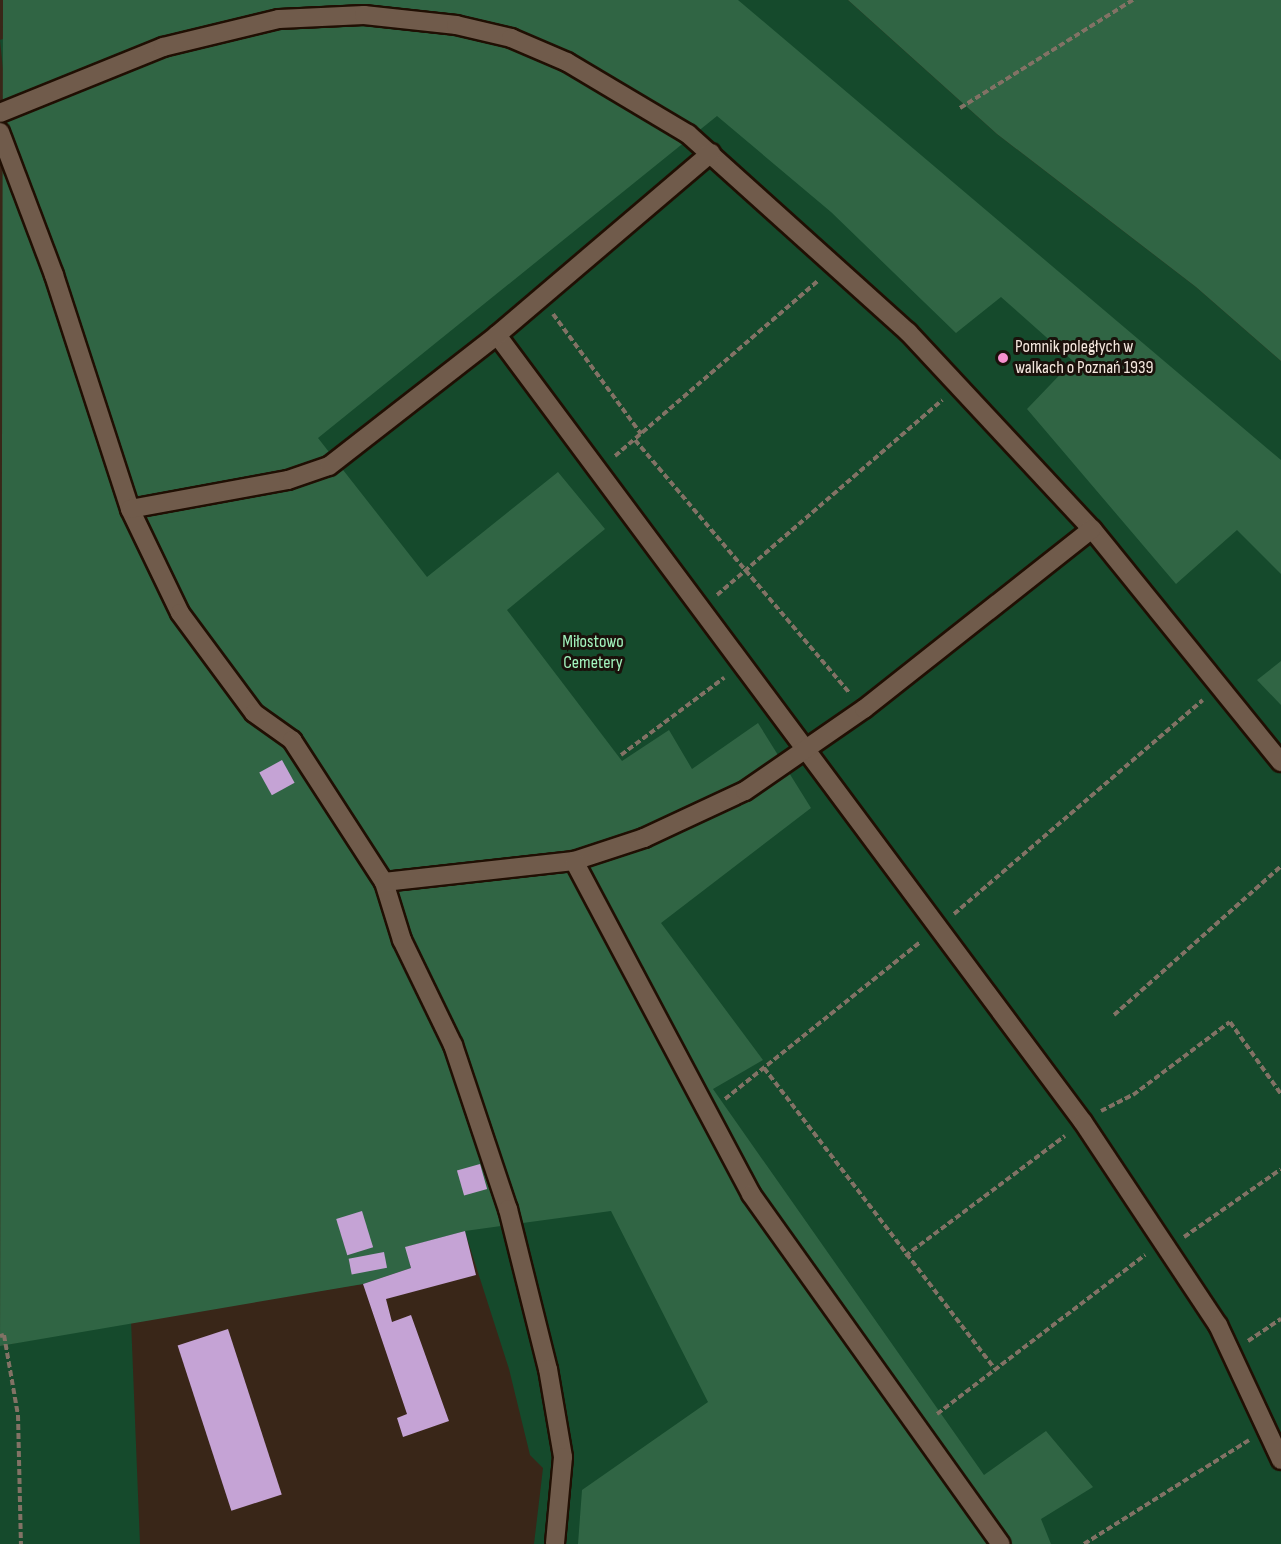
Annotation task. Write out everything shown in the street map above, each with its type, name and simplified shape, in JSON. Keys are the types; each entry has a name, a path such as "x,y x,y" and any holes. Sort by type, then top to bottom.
{"street":[{"path":"0,113 163,47 230,28 363,15 456,25 511,38 627,95 711,153 836,266 959,385 1092,529 1281,762"},
{"path":"0,132 54,275 130,509 180,613 254,713 292,740 384,882 402,940 453,1045 510,1220 548,1369 563,1457 555,1544"},
{"path":"130,509 288,480 329,466 497,335 711,153"},
{"path":"497,335 940,926 1083,1122 1167,1244 1233,1352 1281,1460"},
{"path":"384,882 574,861 698,815 808,749 864,709 1092,529"},
{"path":"574,861 752,1194 1001,1544"}],"path":[{"path":"960,108 1133,0"},
{"path":"598,470 836,266"},
{"path":"542,297 642,434"},
{"path":"701,608 959,385"},
{"path":"635,440 864,709"},
{"path":"621,755 726,677 718,668"},
{"path":"709,1113 940,926 1220,686"},
{"path":"1114,1015 1281,866"},
{"path":"905,1256 1083,1122 1132,1095 1230,1022 1281,1094"},
{"path":"764,1068 905,1256 995,1370"},
{"path":"919,1427 1167,1244 1281,1169"},
{"path":"1233,1352 1281,1319"},
{"path":"0,1336 4,1335 18,1414 21,1544"},
{"path":"1084,1544 1268,1428"}],"green space":[{"path":"3,0 738,0 1281,460 1281,574 1237,530 1176,584 1027,409 1073,361 1001,297 956,333 831,212 717,116 318,438 427,577 558,472 605,529 507,610 622,761 669,730 692,769 758,723 811,808 661,923 763,1060 713,1089 984,1475 1046,1431 1093,1487 1041,1519 1051,1544 578,1544 582,1490 708,1402 611,1211 465,1231 406,1247 411,1268 363,1284 0,1346"},
{"name":"Miłostowo Cemetery","path":"107,0 848,0 997,134 1196,287 1281,361 1281,1544 534,1544 543,1468 530,1455 509,1369 465,1232 406,1247 411,1268 363,1284 131,1320 0,40"},
{"path":"848,0 1281,0 1281,361 1196,287 997,134"},
{"path":"1281,661 1281,705 1257,680"},
{"path":"131,1320 140,1544 0,1544 0,1346"}],"building":[{"path":"282,760 295,783 272,795 259,773"},
{"path":"480,1164 487,1189 464,1196 457,1171"},
{"path":"362,1211 373,1247 347,1255 336,1219"},
{"path":"465,1231 476,1275 386,1299 392,1322 411,1315 449,1421 403,1437 397,1418 407,1414 363,1284 411,1268 405,1247"},
{"path":"384,1252 387,1268 352,1275 349,1259"},
{"path":"228,1329 282,1494 231,1511 178,1345"}],"place":[{"name":"Pomnik poległych w walkach o Poznań 1939","path":"1003,358"}]}
